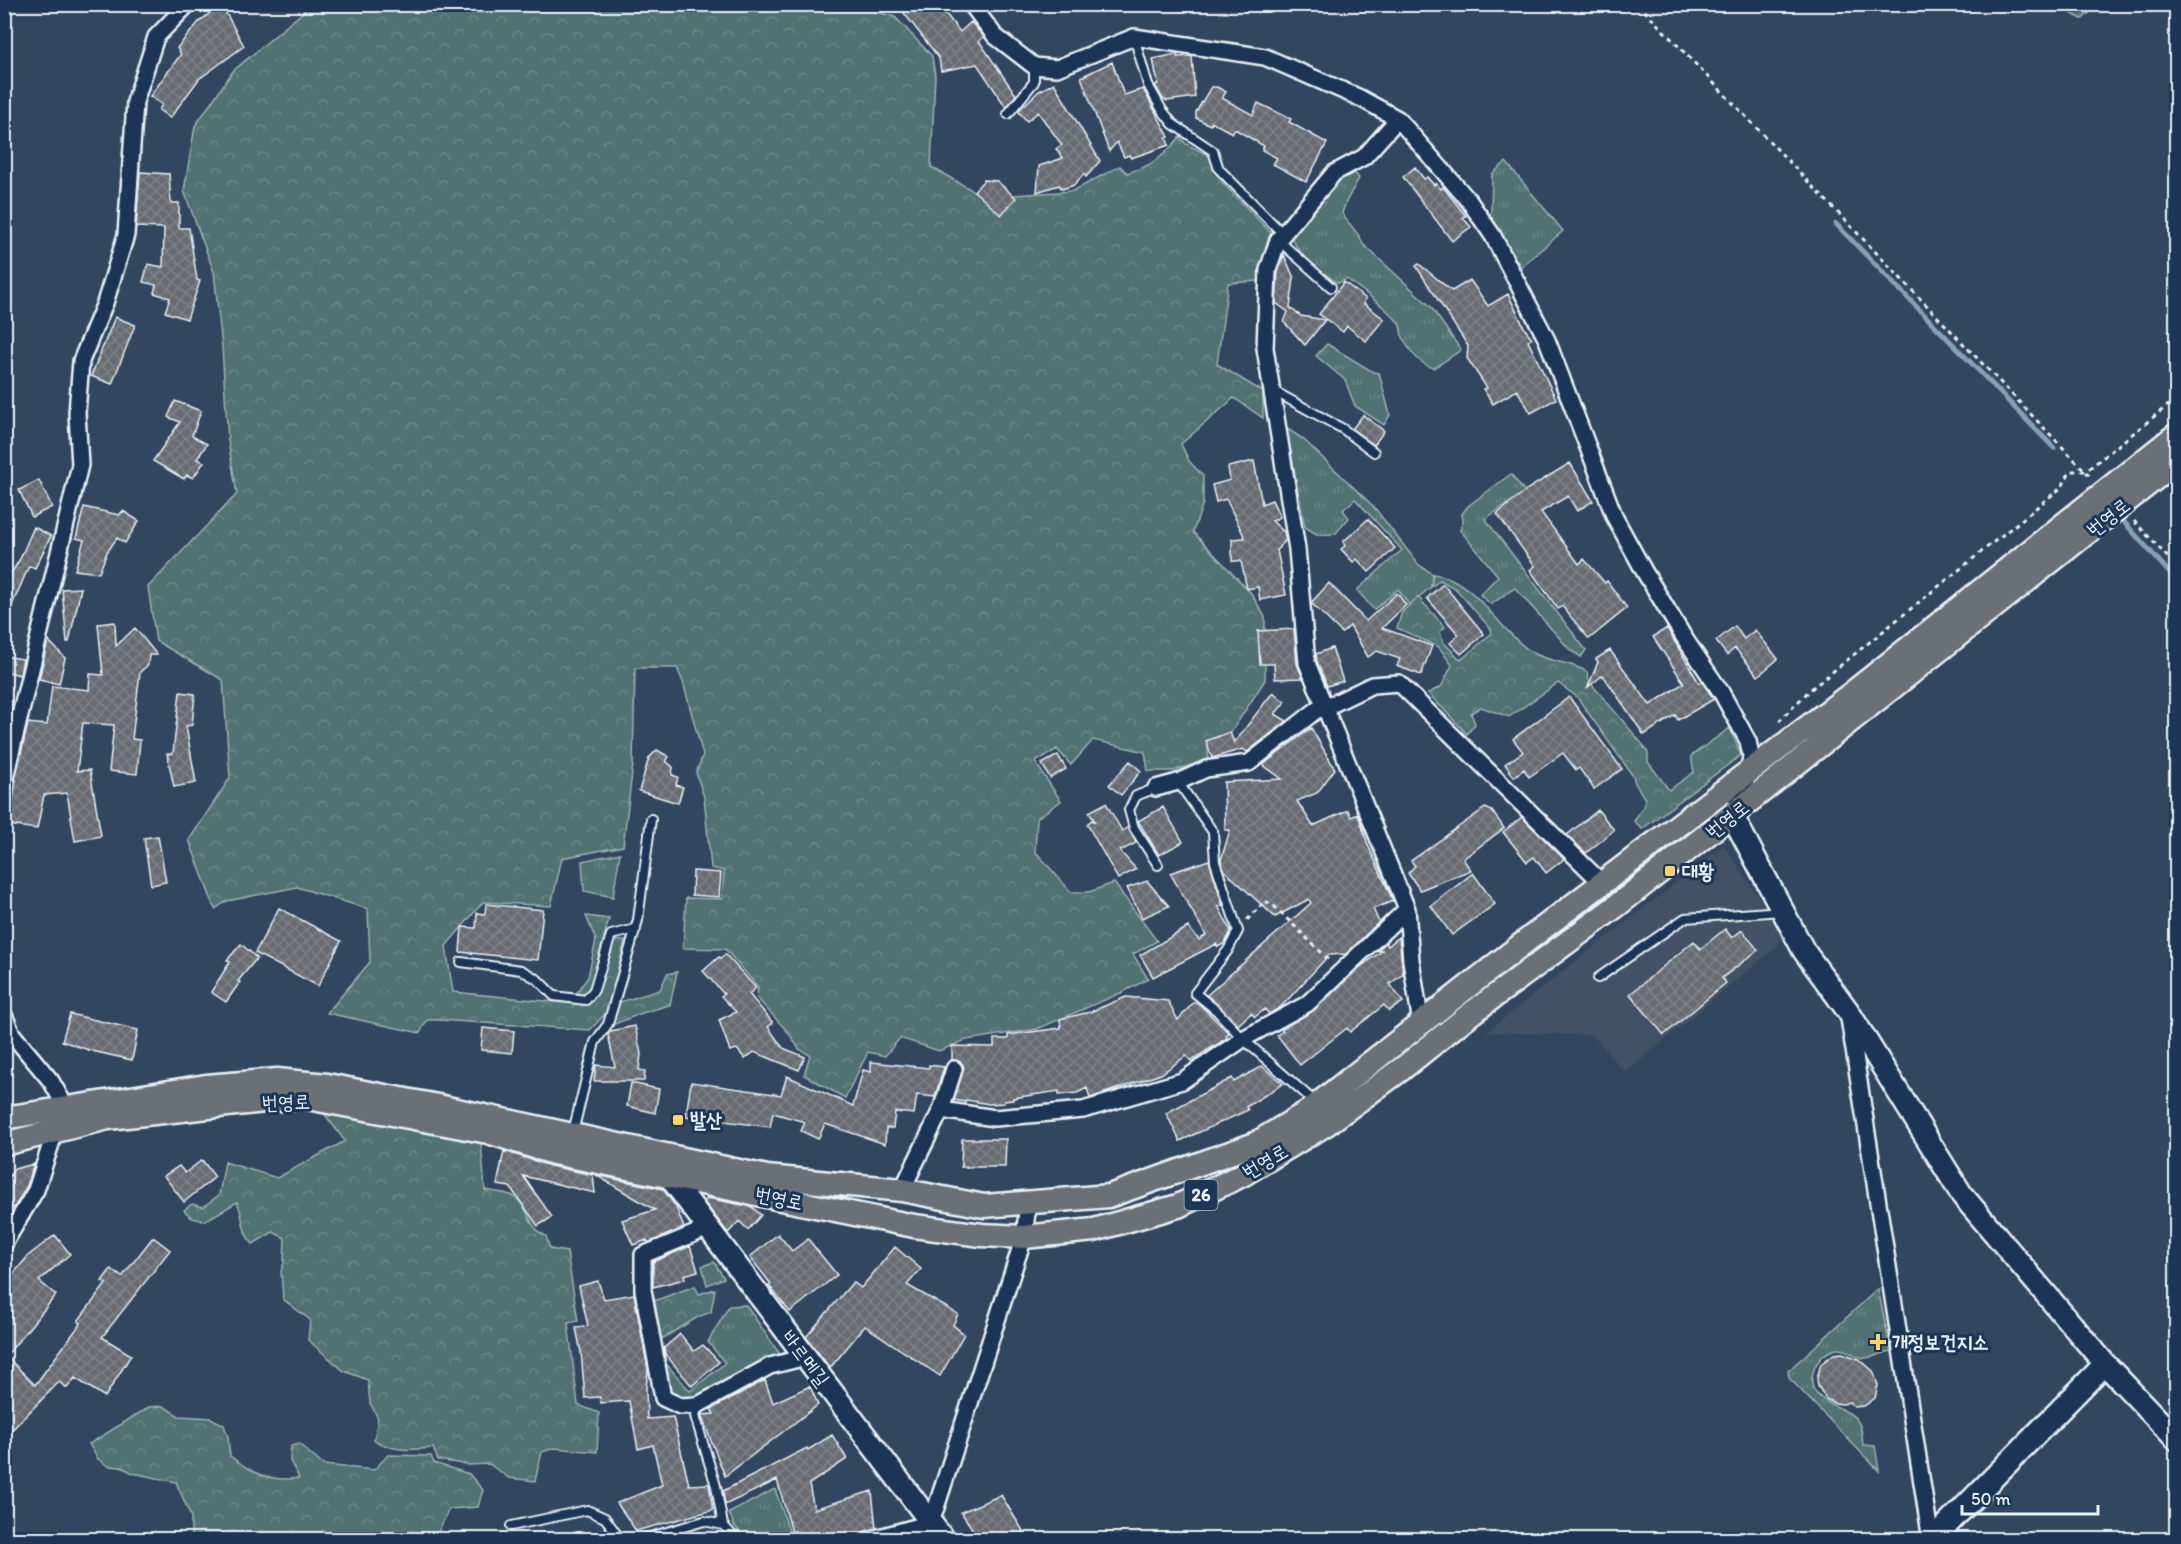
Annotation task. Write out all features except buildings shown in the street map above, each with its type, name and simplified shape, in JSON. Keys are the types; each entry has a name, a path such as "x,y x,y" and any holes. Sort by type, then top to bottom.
{"main road":[{"name":"번영로","path":"4,1118 108,1118 302,1097 488,1132 554,1153 914,1226 982,1235 1024,1238 1094,1230 1178,1206 1244,1174 1325,1125 1615,907 1732,815 2112,500 2176,435"},
{"name":"번영로","path":"4,1144 60,1119 207,1086 277,1080 327,1085 766,1177 902,1190 984,1206 1109,1197 1255,1144 1317,1104 1847,697 2112,500 2176,462"}],"street":[{"path":"4,782 80,465 76,413 81,361 105,303 126,235 135,102 156,38 188,4"},
{"path":"971,4 995,36 1034,66 1057,68 1134,37 1265,57 1360,98 1398,119 1469,201 1493,236 1547,340 1615,518 1685,639 1721,692 1748,741 1751,756 1748,773 1732,815 1804,951 1848,1011 1962,1195 2104,1364 2176,1439"},
{"path":"1398,119 1364,156 1334,173 1280,237 1268,270 1265,348 1297,549 1307,663 1407,909 1410,960 1421,1024"},
{"path":"1156,788 1178,782 1206,769 1249,764 1323,705 1372,685 1399,683 1602,883"},
{"path":"941,1110 995,1118 1083,1110 1182,1081 1243,1039 1308,1004 1407,909"},
{"path":"1848,1011 1931,1539"},
{"path":"4,1015 12,1034 51,1081 64,1104 36,1190 4,1244"},
{"path":"902,1190 941,1110 954,1069"},
{"name":"바르메길","path":"669,1176 937,1531"},
{"path":"868,1539 937,1531 1024,1238 1028,1204"},
{"path":"708,1228 643,1255 643,1290 663,1398 680,1406 698,1405 770,1366 806,1357"},
{"path":"1931,1539 2104,1364"}],"lane":[{"path":"1134,37 1148,85 1173,124 1213,150 1220,169 1280,237 1331,287"},
{"path":"1008,114 1034,82 1034,66"},
{"path":"1272,390 1343,429 1374,452"},
{"path":"1178,782 1213,832 1215,862 1238,931 1228,950 1195,993 1317,1104"},
{"path":"1156,788 1136,795 1129,810 1134,828 1158,865"},
{"path":"572,1135 595,1042 608,1024 636,929 651,819"},
{"path":"1598,978 1685,918 1783,911"},
{"path":"461,962 521,970 537,979 554,996 586,1000 594,990 611,935 636,929"},
{"path":"698,1405 695,1416 716,1486 723,1525 736,1539"},
{"path":"511,1526 587,1510 605,1518 621,1539"},
{"path":"640,1539 704,1521 723,1525"}],"path":[{"path":"1638,4 2176,566"},
{"path":"1776,724 1810,690 2062,487 2070,471 2086,471 2176,399"},
{"path":"1238,931 1265,902 1273,905 1341,972"}],"shaded area":[{"path":"1724,845 1783,935 1776,947 1625,1073 1591,1035 1486,1032"}],"green space":[{"path":"400,4 851,5 895,17 932,56 935,75 931,167 984,197 1073,191 1120,166 1127,173 1144,167 1163,155 1180,137 1186,144 1210,156 1222,182 1271,233 1259,281 1228,283 1217,364 1263,392 1263,418 1234,398 1181,444 1189,461 1203,476 1203,503 1193,532 1251,593 1265,617 1265,680 1226,740 1208,746 1208,759 1174,771 1148,771 1145,752 1093,740 1071,765 1057,749 1035,762 1061,801 1037,818 1035,851 1071,892 1089,892 1114,883 1157,941 1133,954 1148,979 1037,1029 966,1040 939,1051 900,1038 885,1056 868,1052 845,1098 804,1075 810,1055 799,1049 788,1032 757,998 758,987 725,949 683,948 686,898 722,899 724,871 711,868 704,797 696,773 703,755 677,668 635,668 633,765 623,846 562,858 551,906 483,902 446,946 453,992 586,1005 598,991 614,941 625,941 608,1011 590,1030 427,1020 420,1033 327,1013 370,962 368,909 297,887 227,901 215,909 189,840 230,778 223,680 156,641 148,587 237,494 228,441 214,272 184,191 195,126 233,71 309,7"},
{"path":"2064,5 2099,5 2082,19 2072,14"},
{"path":"1506,162 1563,231 1521,267 1488,217 1491,213 1492,174"},
{"path":"1355,173 1359,178 1346,202 1342,213 1344,217 1359,235 1363,244 1431,307 1461,350 1434,368 1424,364 1415,356 1404,340 1399,324 1387,310 1347,279 1338,283 1318,268 1305,257 1291,237 1331,186 1340,178"},
{"path":"1327,344 1373,372 1379,373 1390,415 1384,425 1355,406 1345,380 1316,356"},
{"path":"1286,428 1303,439 1373,506 1419,565 1433,574 1431,587 1409,605 1398,589 1374,610 1357,590 1402,550 1355,499 1343,510 1349,518 1335,534 1318,535 1305,527"},
{"path":"1511,474 1525,492 1485,519 1586,650 1581,657 1571,651 1515,588 1491,604 1480,595 1498,576 1460,530 1463,521 1462,514 1468,506"},
{"path":"1433,574 1448,577 1474,594 1530,651 1587,672 1589,681 1643,745 1648,753 1648,762 1669,790 1694,772 1691,756 1730,728 1741,755 1642,829 1634,821 1645,799 1633,776 1577,697 1558,683 1509,717 1481,707 1471,713 1475,724 1467,734 1428,693 1441,687 1452,665 1439,647 1397,628 1402,612 1418,597 1445,627 1440,632 1443,642 1459,658 1462,659 1492,633 1456,589 1440,580 1431,587"},
{"path":"620,853 613,897 584,891 582,861"},
{"path":"586,916 609,919 591,985 583,995 576,994 588,977 596,940"},
{"path":"677,972 670,1005 610,1026 620,1002 660,990 667,974"},
{"path":"323,1112 481,1142 485,1190 513,1196 522,1205 540,1233 546,1236 550,1249 567,1252 578,1321 568,1323 578,1405 599,1413 597,1452 554,1448 542,1452 535,1481 509,1478 489,1464 469,1465 438,1460 433,1448 409,1450 374,1440 378,1418 370,1403 368,1380 344,1371 308,1340 310,1320 283,1299 281,1271 284,1263 285,1238 273,1232 253,1244 246,1235 237,1202 205,1221 192,1218 184,1210 192,1204 203,1207 219,1195 225,1162 277,1178 345,1141"},
{"path":"714,1262 724,1278 707,1285 702,1266"},
{"path":"695,1286 699,1294 715,1289 711,1312 698,1317 655,1343 651,1302"},
{"path":"1878,1289 1891,1351 1864,1358 1845,1350 1833,1350 1817,1363 1812,1381 1819,1396 1850,1414 1858,1422 1863,1445 1875,1446 1879,1471 1789,1378 1788,1371"},
{"path":"746,1305 781,1356 739,1373 692,1400 673,1398 660,1357 690,1391 725,1363 708,1342 729,1306"},
{"path":"163,1406 179,1416 211,1418 224,1425 230,1456 254,1472 270,1478 299,1478 290,1461 291,1446 299,1444 323,1465 374,1470 388,1455 431,1456 434,1463 469,1474 483,1490 478,1507 449,1509 435,1539 191,1539 191,1517 176,1482 133,1473 121,1467 108,1466 98,1459 89,1444 149,1407"},
{"path":"775,1489 792,1539 746,1539 734,1525 729,1513"}],"waterway":[{"path":"1836,224 2054,448"},
{"path":"2124,522 2176,580"}],"place":[{"name":"대황","path":"1670,871"},
{"name":"발산","path":"678,1120"},
{"name":"개정보건지소","path":"1878,1342"}]}
